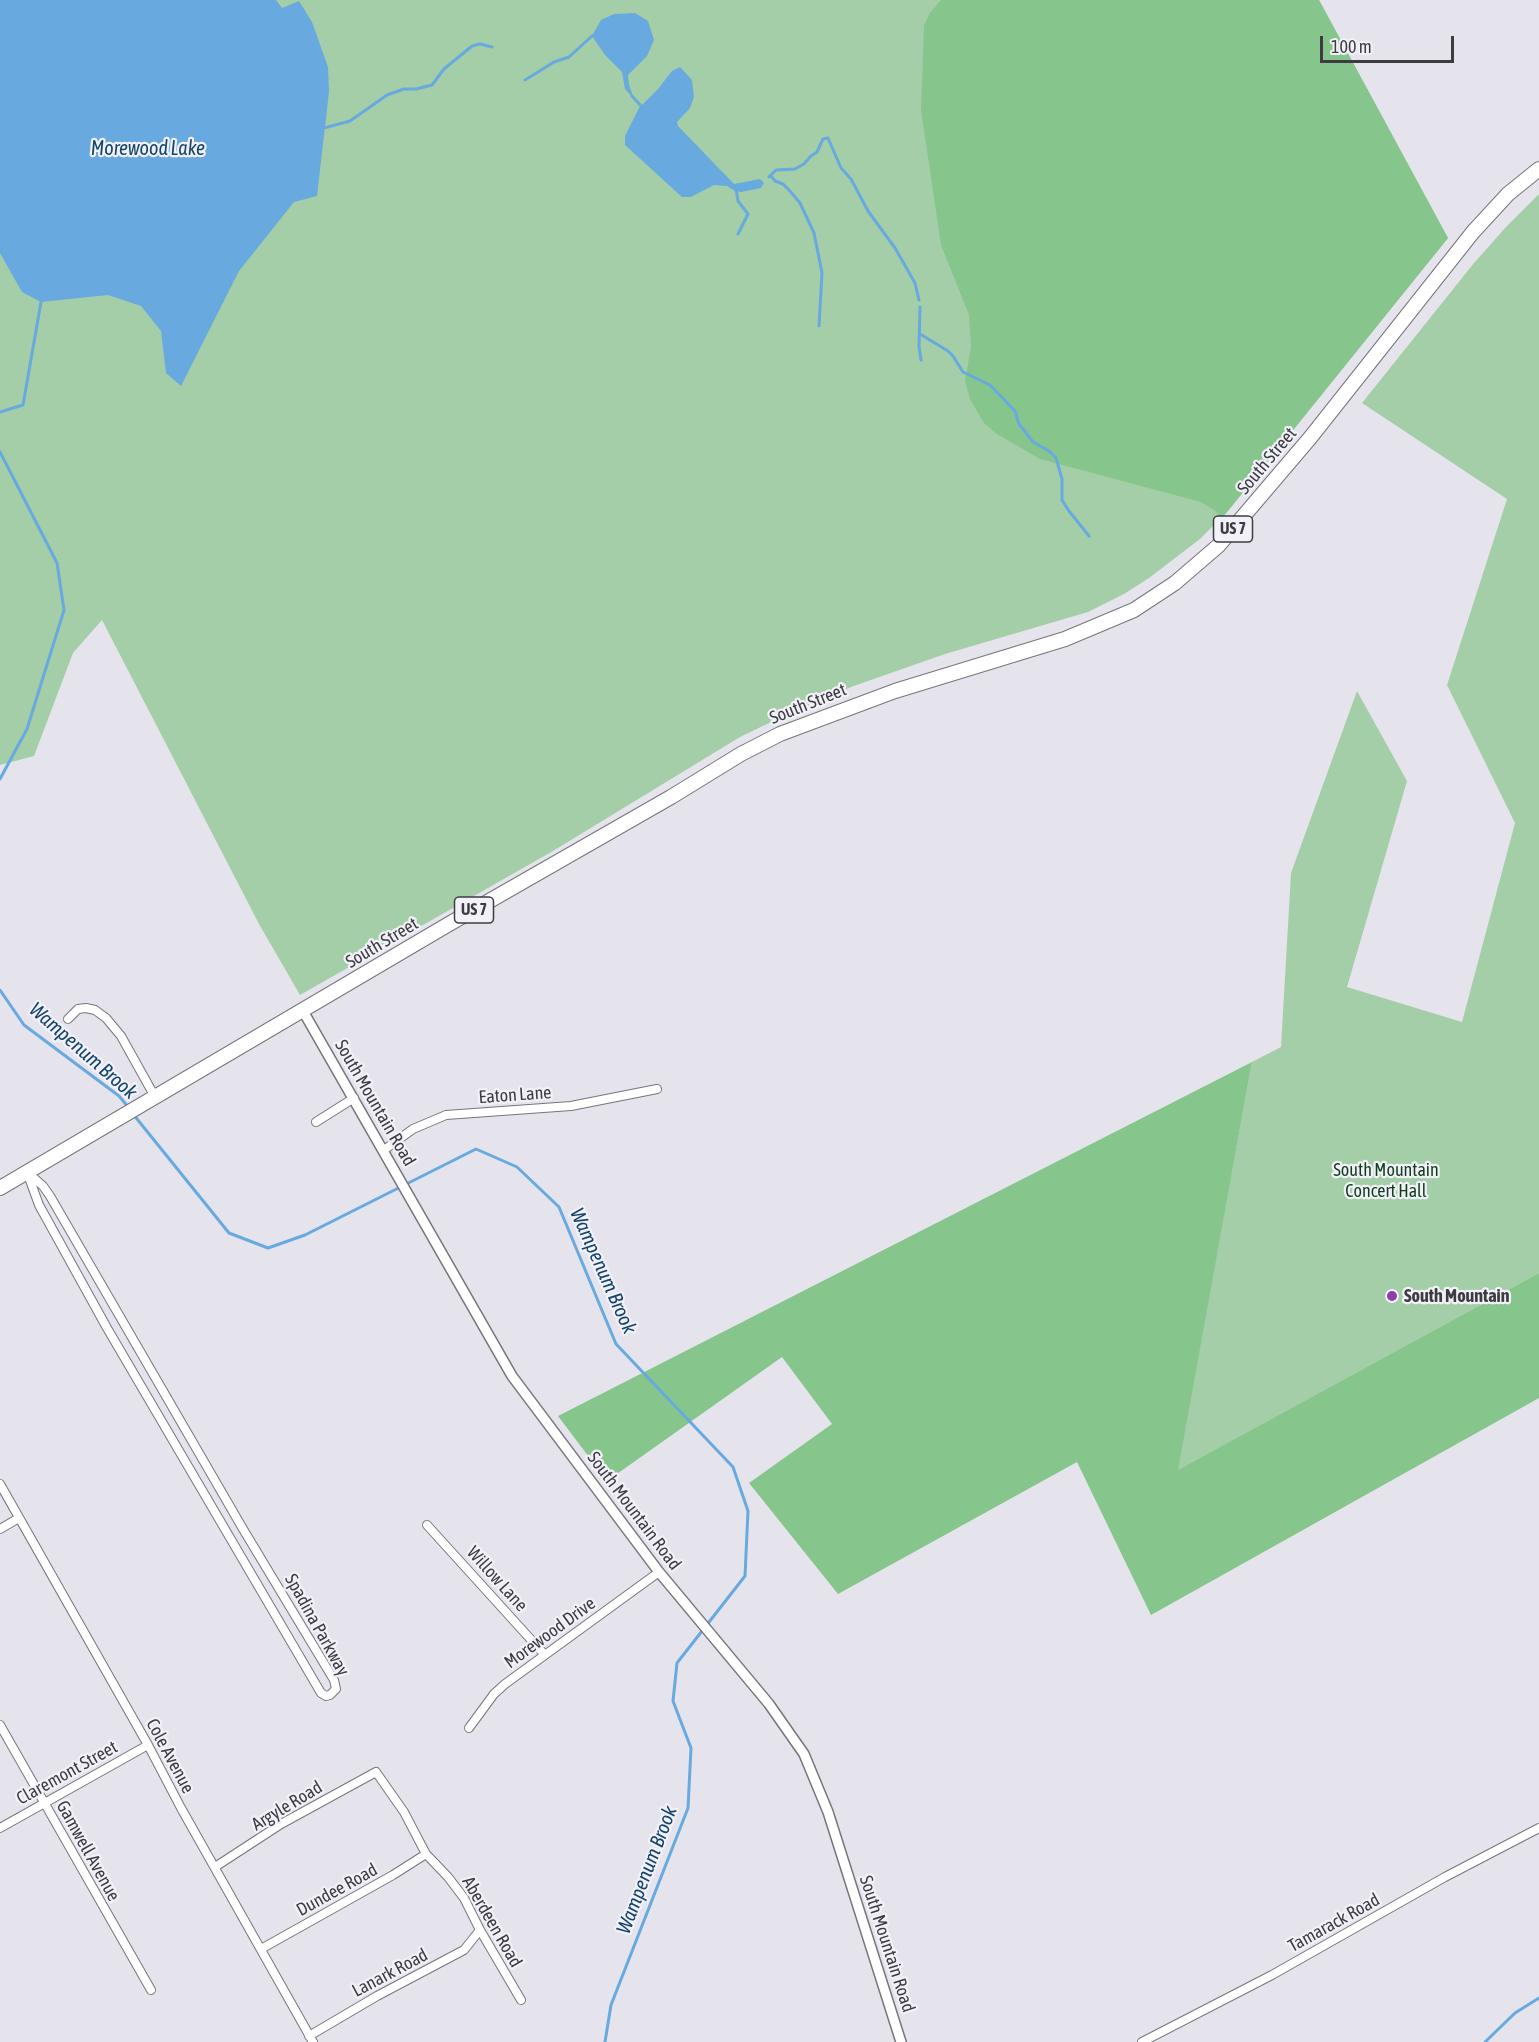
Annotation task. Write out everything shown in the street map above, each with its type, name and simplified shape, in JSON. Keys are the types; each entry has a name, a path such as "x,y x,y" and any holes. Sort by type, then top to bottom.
{"highway":[{"name":"South Street","path":"0,1188 741,754 780,734 895,691 1065,639 1134,610 1175,583 1218,546 1302,447 1473,232 1508,194 1539,169"}],"street":[{"path":"68,1019 78,1009 86,1008 95,1010 106,1018 120,1036 155,1097"},
{"name":"South Mountain Road","path":"303,1011 512,1376 659,1572 769,1704 804,1754 828,1812 901,2042"},
{"name":"Eaton Lane","path":"384,1150 413,1129 446,1115 571,1106 657,1089"},
{"path":"316,1122 354,1098"},
{"name":"Spadina Parkway","path":"27,1172 43,1186 50,1196 334,1680 336,1689 330,1695 326,1696 321,1693 107,1328 39,1205 27,1172"},
{"path":"107,1328 122,1321"},
{"path":"179,1450 194,1443"},
{"name":"Cole Avenue","path":"0,1484 311,2039"},
{"path":"0,1529 19,1518"},
{"name":"Willow Lane","path":"427,1525 544,1654"},
{"name":"Morewood Drive","path":"469,1728 494,1694 544,1654 659,1572"},
{"name":"Gamwell Avenue","path":"0,1725 151,1990"},
{"name":"Claremont Street","path":"0,1828 148,1745"},
{"name":"Argyle Road","path":"215,1868 280,1824 376,1772"},
{"name":"Aberdeen Road","path":"376,1772 404,1812 426,1854 464,1898 521,2000"},
{"name":"Tamarack Road","path":"1142,2042 1272,1975 1445,1877 1539,1828"},
{"name":"Dundee Road","path":"261,1949 426,1854"},
{"name":"Lanark Road","path":"311,2039 377,1996 464,1950 480,1930"}],"green space":[{"path":"0,0 1319,0 1448,238 1229,510 1200,539 1149,578 1124,594 1088,612 945,654 851,687 740,737 553,851 300,995 259,924 102,620 73,653 34,756 0,765"},
{"path":"941,0 1319,0 1448,238 1222,518 1201,502 1040,459 997,434 984,423 970,399 965,381 971,347 969,315 941,245 921,110 924,25"},
{"name":"South Mountain Concert Hall","path":"1539,194 1539,1273 1177,1471 1252,1062 1281,1047 1291,873 1357,691 1407,781 1347,987 1462,1022 1515,823 1447,685 1507,499 1362,403 1474,263"},
{"path":"1252,1062 1178,1470 1539,1273 1539,1398 1151,1615 1077,1462 838,1594 749,1483 832,1424 782,1357 607,1481 558,1416"}],"water":[{"name":"Morewood Lake","path":"0,0 276,0 282,8 299,1 312,22 328,67 329,92 317,196 294,202 239,271 181,386 166,373 161,331 141,306 108,295 41,302 22,292 0,253"},
{"path":"635,13 648,21 654,40 647,56 628,75 634,99 625,89 622,72 605,55 592,36 601,20 614,14"},
{"path":"680,67 692,80 694,97 690,108 677,122 678,126 734,184 760,179 764,183 761,188 741,192 727,186 714,185 691,197 682,197 625,145 625,136 639,108 672,71"}],"waterway":[{"path":"525,80 554,62 569,57 596,35"},
{"path":"324,128 350,121 387,95 404,89 432,85 444,69 472,46 480,44 492,47"},
{"path":"632,96 642,107"},
{"path":"769,177 776,170 795,169 804,164 817,152 823,139 828,138 841,168 851,179 868,211 895,248 915,283 919,300"},
{"path":"771,176 775,181 783,184 800,203 814,233 822,273 819,326"},
{"path":"736,188 738,201 748,214 738,234"},
{"name":"Wampenum Brook","path":"0,412 23,405 41,302"},
{"path":"920,307 921,360"},
{"path":"920,334 948,351 963,372 990,385 1015,411 1019,424 1033,442 1056,458 1062,479 1062,500 1089,536"},
{"name":"Wampenum Brook","path":"0,452 57,563 64,610 27,729 0,779"},
{"name":"Wampenum Brook","path":"0,990 24,1025 119,1096 129,1108"},
{"name":"Wampenum Brook","path":"133,1114 229,1233 268,1248 305,1235 476,1149 517,1167 559,1207 616,1344 733,1467 748,1511 745,1576 677,1663 673,1701 691,1748 688,1808 611,2005 605,2042"},
{"name":"Wampenum Brook","path":"1485,2042 1515,2013 1539,1998"}],"place":[{"name":"South Mountain","path":"1392,1296"}]}
